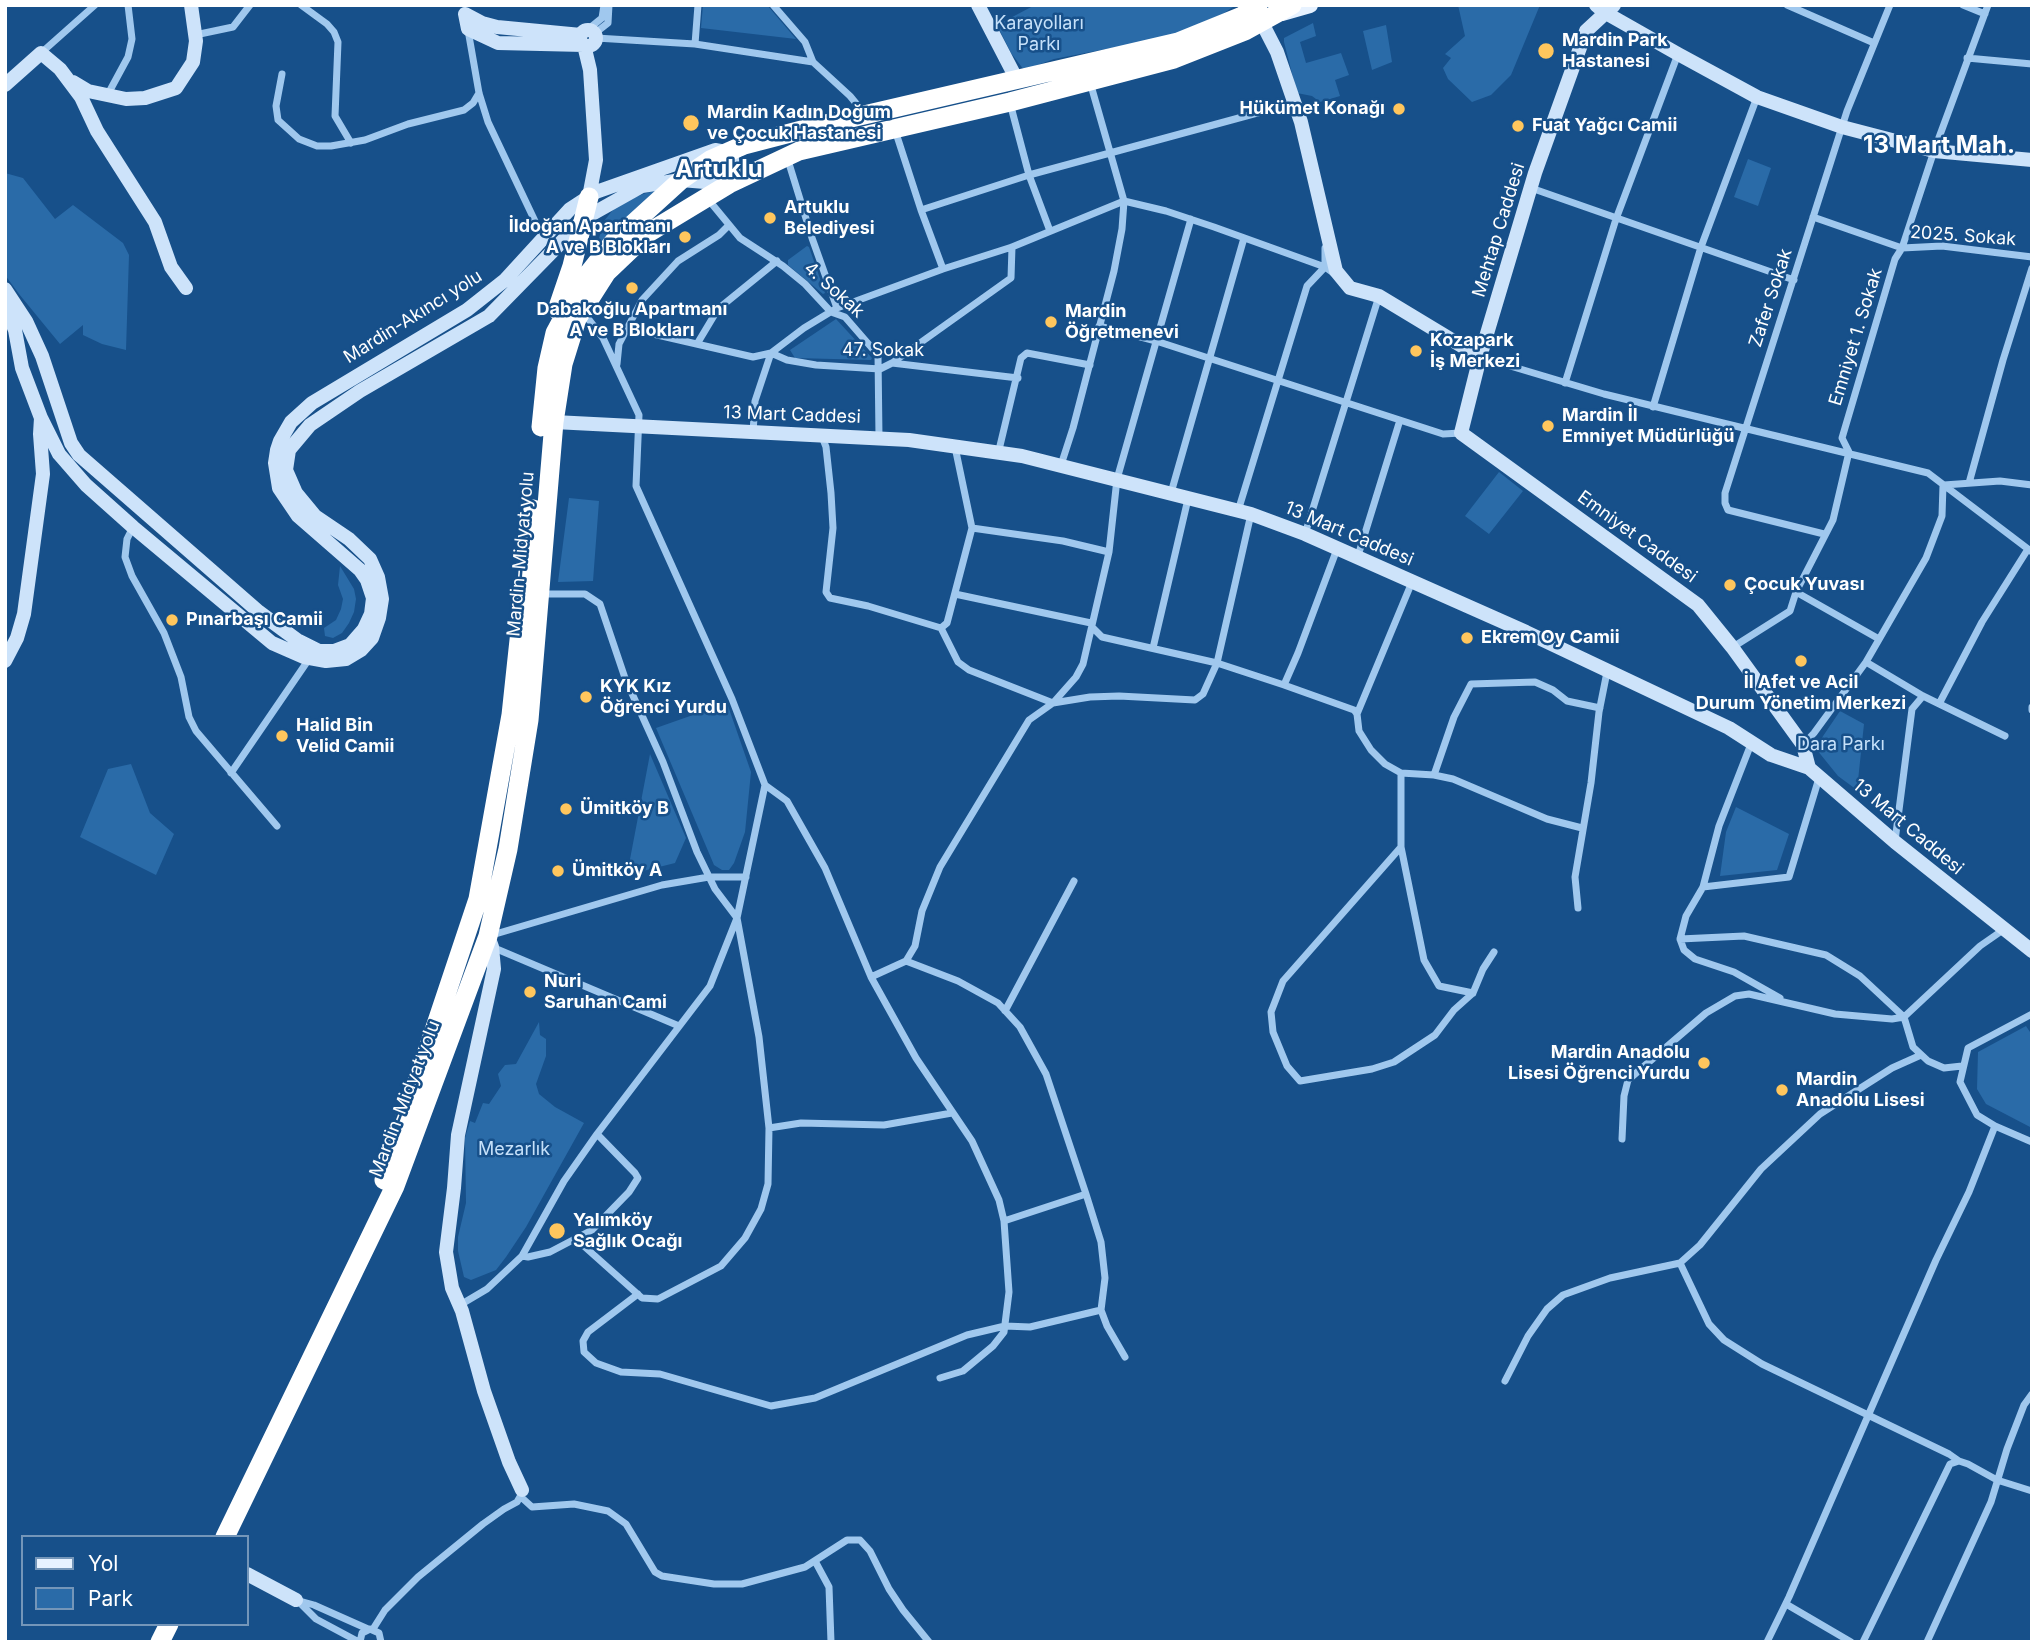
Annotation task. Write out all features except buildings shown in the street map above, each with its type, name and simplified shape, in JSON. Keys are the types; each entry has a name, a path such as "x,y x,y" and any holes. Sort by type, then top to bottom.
{"highway":[{"name":"Mardin-Midyat yolu","path":"212,1535 383,1182 478,900 511,715 547,368 555,333 584,279 615,240 681,180 728,149 1178,42 1242,16 1283,8"},
{"name":"Mardin-Midyat yolu","path":"226,1535 395,1186 490,942 520,785 529,720 554,422 563,364 582,310 607,272 648,233 729,184 799,151 1010,102 1174,59 1245,31 1258,12"},
{"path":"555,333 556,312 572,267 589,197"},
{"path":"160,1642 168,1626"},
{"path":"174,1642 182,1626"}],"main road":[{"path":"1283,8 1310,5"}],"street":[{"path":"5,85 95,5"},
{"path":"108,94 128,57 132,39 128,5"},
{"path":"66,78 88,91 126,99 145,98 176,88 193,62 195,35 191,5"},
{"path":"195,35 233,27 250,5"},
{"path":"301,5 327,24 338,42 335,116 351,142"},
{"path":"588,37 608,23 606,5"},
{"path":"695,44 698,5"},
{"path":"773,5 806,42 813,61 850,96 865,115"},
{"path":"978,5 1017,80"},
{"path":"1787,5 1874,43"},
{"name":"Zafer Sokak","path":"1824,534 1728,510 1725,503 1726,493 1842,127 1890,5"},
{"path":"1963,5 1986,9"},
{"path":"1277,52 1276,26 1283,8"},
{"path":"1605,8 1678,54 1757,97 1842,127 1934,151 2032,160"},
{"name":"Mehtap Caddesi","path":"1477,355 1530,188 1586,32 1605,8"},
{"name":"Emniyet 1. Sokak","path":"1732,648 1790,611 1796,592 1833,520 1849,452 1842,439 1895,259 1902,248 1986,9"},
{"path":"1258,12 1277,52 1301,122 1336,271 1350,288 1380,296 1477,355 1653,407 1928,473 2030,551 1982,622 1939,704"},
{"path":"463,16 498,43 588,37 695,44 813,61"},
{"path":"463,16 479,93 488,122 544,238"},
{"path":"588,37 596,160 589,197"},
{"path":"1218,40 1261,37 1277,52"},
{"path":"41,53 81,97 97,131 155,222 171,267 186,288"},
{"path":"1565,383 1616,219 1678,54"},
{"path":"1967,58 2032,65"},
{"path":"282,74 276,106 278,120 299,139 317,146 351,142 464,110 473,103 479,93"},
{"path":"1061,466 1090,365 1122,229 1124,201 1090,81"},
{"path":"1653,407 1701,247 1757,97"},
{"path":"1010,102 1029,175 1050,231"},
{"path":"921,210 1029,175 1294,103"},
{"path":"895,129 943,269"},
{"path":"728,149 734,166 729,184"},
{"name":"Mardin-Akıncı yolu","path":"5,289 26,321 42,356 71,443 79,455 268,619 297,640 319,650 341,650 357,639 367,623 372,606 370,589 360,570 298,516 284,499 279,488 275,463 280,441 292,422 312,403 467,310 505,280 570,209 596,192 728,149"},
{"path":"787,156 834,310"},
{"name":"Mardin-Akıncı yolu","path":"5,307 15,330 22,368 41,418 58,454 86,485 272,643 309,658 326,661 346,659 361,650 372,638 382,599 378,577 370,559 349,539 315,516 296,493 286,470 289,450 310,425 360,391 489,316 585,218 642,186 681,180 729,184"},
{"path":"1530,188 1794,280"},
{"name":"4. Sokak","path":"707,197 728,226 755,250 777,261 845,317 878,355 879,438"},
{"path":"753,433 755,401 771,353 804,328 834,310 943,269 1012,247 1124,201 1191,219 1325,267 1344,281"},
{"name":"2025. Sokak","path":"1813,217 1902,248 1942,246 2032,257"},
{"path":"871,977 906,961 915,946 922,911 940,867 1029,720 1053,703 1079,670 1109,552 1118,479 1191,219"},
{"path":"821,434 827,447 833,528 826,592 830,598 868,606 941,628 958,662 969,670 1053,703 1119,696 1195,700 1203,694 1217,663 1245,512 1277,381 1307,286 1325,267 1325,222"},
{"path":"617,365 619,344 642,300 678,261 719,235 728,226"},
{"path":"1171,493 1244,238"},
{"path":"892,363 1011,278 1012,247"},
{"path":"697,344 718,309 777,261"},
{"path":"1969,483 2032,268"},
{"path":"1305,534 1380,296"},
{"path":"582,310 603,338 639,415 636,486 732,699 765,785 786,801 825,868 871,977 916,1058 972,1141 999,1200 1004,1221 1009,1292 1004,1332 993,1346 963,1371 940,1378"},
{"path":"1099,326 1157,341 1443,434 1461,433 1477,355"},
{"name":"47. Sokak","path":"627,328 753,357 771,353 787,360 816,365 880,369 892,363 1018,378"},
{"path":"5,342 21,358 27,352 33,351 42,356"},
{"path":"998,454 1021,358 1027,353 1090,365"},
{"path":"5,661 22,620 38,524 43,474 41,418"},
{"path":"1357,559 1400,420"},
{"name":"13 Mart Caddesi","path":"554,422 821,434 955,447 1022,456 1245,512 1305,534 1526,632 1729,729 1771,755 1814,773 1895,842 2032,951"},
{"name":"Emniyet Caddesi","path":"1461,433 1698,605 1802,745 1814,773"},
{"path":"941,628 947,623 972,528 955,447"},
{"path":"1943,485 2000,481 2032,485"},
{"path":"1802,745 1814,733 1866,662 1926,558 1942,516 1943,485"},
{"path":"1153,648 1188,499"},
{"path":"133,527 127,539 125,556 132,576 164,633 181,677 189,717 196,731 277,827"},
{"path":"972,528 1063,541 1109,552"},
{"path":"1283,685 1337,550"},
{"path":"1412,582 1357,714 1359,731 1371,750 1385,764 1401,773 1453,779 1547,819 1582,828"},
{"path":"1796,592 1879,639"},
{"path":"538,594 585,594 600,604 625,678 663,762 697,852 709,877 737,918 759,1037 769,1128 768,1185 761,1209 744,1238 721,1266 659,1298 642,1298 576,1239"},
{"path":"955,594 1092,625 1102,637 1217,663 1354,710 1357,714"},
{"path":"231,774 309,658"},
{"path":"1866,662 1923,696 2005,736"},
{"path":"1578,908 1575,877 1607,672"},
{"path":"1434,775 1454,717 1471,684 1535,682 1553,690 1567,701 1600,708"},
{"path":"1895,842 1912,709 1923,696"},
{"path":"1751,744 1718,826 1703,887 1686,916 1680,939 1684,950 1695,959 1734,972 1786,1001"},
{"path":"1401,773 1401,847 1424,960 1439,986 1473,993"},
{"path":"1703,887 1788,877 1814,773"},
{"path":"459,1305 487,1289 522,1256 564,1181 710,986 737,918 765,785"},
{"path":"1401,847 1283,981 1271,1012 1273,1032 1287,1066 1300,1082 1372,1069 1394,1062 1435,1035 1454,1010 1473,993 1483,968 1494,952"},
{"path":"490,942 663,885 709,877 746,877"},
{"path":"1005,1011 1074,881"},
{"path":"1622,1139 1624,1096 1628,1080 1706,1013 1735,996 1749,994 1835,1014 1892,1019 1904,1017 1980,946 2003,930"},
{"path":"1680,939 1744,936 1826,955 1860,976 1904,1017 1913,1047 1928,1061 1944,1069 1962,1066"},
{"path":"490,942 679,1026"},
{"path":"490,942 494,969 458,1135 446,1252 452,1288 484,1391 522,1493 532,1507 574,1504 608,1511 626,1524 655,1572 662,1576 714,1584 742,1584 805,1567 848,1540 860,1540 870,1551 889,1589 929,1642"},
{"path":"906,961 958,981 998,1003 1020,1027 1045,1074 1086,1194 1101,1242 1105,1278 1101,1310 1125,1357"},
{"path":"2032,1014 1968,1048 1960,1082 1977,1115 2032,1142"},
{"path":"1505,1381 1528,1336 1547,1309 1563,1295 1610,1278 1680,1263 1700,1245 1761,1169 1820,1114 1892,1068 1921,1055"},
{"path":"769,1128 801,1123 884,1125 952,1113"},
{"path":"1767,1642 1936,1260 1969,1192 1995,1126"},
{"path":"522,1256 550,1252 592,1230 629,1192 638,1178 597,1134"},
{"path":"1004,1221 1086,1194"},
{"path":"1680,1263 1709,1324 1724,1340 1762,1364 1997,1480 2032,1491"},
{"path":"638,1294 588,1332 583,1341 584,1352 596,1363 621,1372 660,1374 771,1406 815,1398 967,1335 1005,1326 1030,1327 1101,1310"},
{"path":"1927,1642 1991,1502 2024,1405 2032,1394"},
{"path":"1863,1642 1946,1471 1950,1464 1959,1461"},
{"path":"296,1600 316,1619 360,1642 362,1633 370,1629 418,1577 482,1524 517,1502 522,1493"},
{"path":"815,1561 829,1587 831,1642"},
{"path":"248,1575 296,1600 379,1633 381,1642"},
{"path":"1786,1604 1851,1642"}],"green space":[{"path":"703,5 767,5 796,39 701,28"},
{"name":"Karayolları Parkı","path":"1035,5 1236,5 1169,37 1054,59 1024,70 1011,53 997,25"},
{"path":"1458,5 1540,5 1511,75 1491,95 1472,102 1448,79 1443,68 1451,58 1445,54 1465,36"},
{"path":"1313,23 1316,36 1300,42 1306,63 1341,53 1349,75 1335,80 1340,96 1320,102 1312,96 1297,93 1284,42 1284,38"},
{"path":"1386,25 1392,62 1372,70 1363,31"},
{"path":"1748,159 1771,168 1758,206 1734,197"},
{"path":"5,173 23,178 55,219 73,205 123,243 129,255 126,350 102,344 83,335 83,325 60,344 5,275"},
{"path":"660,190 599,248 604,221 612,211 622,202"},
{"path":"807,246 825,293 823,294 788,265 788,260"},
{"path":"836,319 871,360 795,358 790,350"},
{"path":"1499,472 1523,491 1489,534 1465,516"},
{"path":"569,498 599,501 593,581 558,582"},
{"path":"340,566 354,589 356,599 349,623 342,633 333,638 325,636 324,628 336,620 341,609 343,599 338,585"},
{"path":"727,703 751,772 745,832 734,863 729,870 722,870 714,865 656,728"},
{"name":"Dara Parkı","path":"1840,711 1864,724 1857,790 1838,776 1817,750 1817,745"},
{"path":"650,754 686,838 675,863 627,875"},
{"path":"131,764 150,813 174,834 156,875 80,837 108,769"},
{"path":"1736,807 1789,834 1777,870 1720,876 1726,832"},
{"name":"Mezarlık","path":"539,1022 540,1035 546,1039 546,1056 536,1084 539,1094 555,1107 584,1123 526,1227 506,1257 496,1270 471,1280 464,1277 458,1251 458,1237 466,1203 465,1138 470,1121 475,1123 483,1103 489,1104 501,1086 498,1074 505,1065 516,1064"},
{"path":"2026,1026 2032,1035 2032,1128 1986,1104 1977,1089 1978,1052"}],"place":[{"name":"Mardin Park Hastanesi","path":"1546,51"},
{"name":"Hükümet Konağı","path":"1399,109"},
{"name":"Mardin Kadın Doğum ve Çocuk Hastanesi","path":"691,123"},
{"name":"Fuat Yağcı Camii","path":"1518,126"},
{"name":"Artuklu Belediyesi","path":"770,218"},
{"name":"İldoğan Apartmanı A ve B Blokları","path":"685,237"},
{"name":"Dabakoğlu Apartmanı A ve B Blokları","path":"632,288"},
{"name":"Mardin Öğretmenevi","path":"1051,322"},
{"name":"Kozapark İş Merkezi","path":"1416,351"},
{"name":"Mardin İl Emniyet Müdürlüğü","path":"1548,426"},
{"name":"Çocuk Yuvası","path":"1730,585"},
{"name":"Pınarbaşı Camii","path":"172,620"},
{"name":"Ekrem Oy Camii","path":"1467,638"},
{"name":"İl Afet ve Acil Durum Yönetim Merkezi","path":"1801,661"},
{"name":"KYK Kız Öğrenci Yurdu","path":"586,697"},
{"name":"Halid Bin Velid Camii","path":"282,736"},
{"name":"Ümitköy B","path":"566,809"},
{"name":"Ümitköy A","path":"558,871"},
{"name":"Nuri Saruhan Cami","path":"530,992"},
{"name":"Mardin Anadolu Lisesi Öğrenci Yurdu","path":"1704,1063"},
{"name":"Mardin Anadolu Lisesi","path":"1782,1090"},
{"name":"Yalımköy Sağlık Ocağı","path":"557,1231"}],"district":[{"name":"13 Mart Mah.","path":"1939,146"},
{"name":"Artuklu","path":"719,170"}]}
